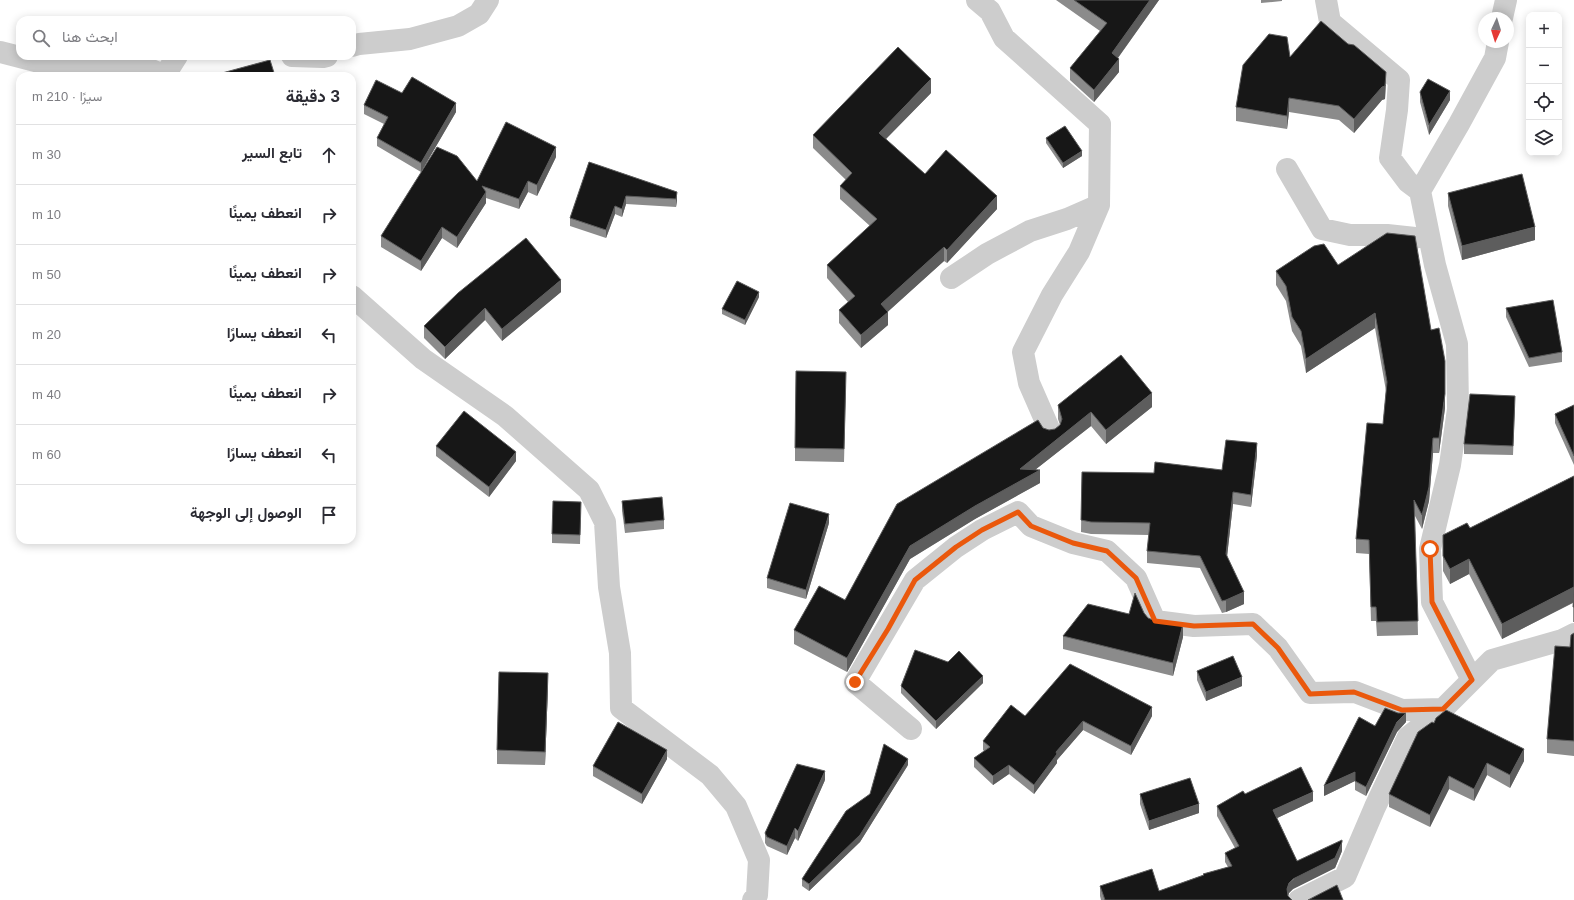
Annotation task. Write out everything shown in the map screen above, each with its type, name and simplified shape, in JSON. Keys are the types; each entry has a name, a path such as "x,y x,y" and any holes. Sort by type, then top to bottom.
{"street":[{"path":"356,45 410,39 458,26 479,14 488,0"},
{"path":"977,0 990,11 1004,38 1100,124 1099,205 1079,252 1052,295 1023,352 1029,383 1050,431"},
{"path":"1326,0 1330,22 1399,80 1397,110 1390,158 1408,182 1420,191 1435,265 1456,344 1458,409 1450,465 1430,549 1432,602 1472,680"},
{"path":"1503,12 1506,0"},
{"path":"1420,191 1495,58 1497,48"},
{"path":"0,52 16,56"},
{"path":"31,60 47,64 90,62 139,65 157,72"},
{"path":"167,72 174,60"},
{"path":"1287,169 1322,229 1350,235 1387,235 1430,239"},
{"path":"951,278 987,254 1030,231 1067,219 1099,205"},
{"path":"356,300 422,359 504,416 589,490 605,522 609,587 620,653 621,708 710,775 736,806 759,860 757,895 753,900"},
{"path":"911,729 855,682 888,629 915,580 956,547 982,530 1018,512 1031,526 1073,543 1107,551 1136,578 1155,621 1194,626 1253,624 1278,648 1310,694 1354,692 1402,710 1443,709"},
{"path":"1299,900 1345,877 1375,807 1408,737 1443,709 1492,660 1562,640 1574,634"}],"building":[{"path":"1074,0 1150,0 1112,53 1119,59 1094,90 1070,68 1107,23"},
{"path":"1321,21 1348,44 1354,45 1386,72 1385,86 1382,87 1354,119 1339,106 1289,98 1287,116 1236,107 1243,65 1269,34 1287,37 1290,57"},
{"path":"898,47 931,79 879,133 925,174 946,150 997,196 947,250 944,247 881,304 888,312 861,335 839,310 855,296 827,265 877,219 840,186 852,173 813,135"},
{"path":"270,60 274,72 226,72"},
{"path":"412,77 456,103 421,163 377,138 388,117 364,105 376,80 402,93"},
{"path":"1428,79 1450,91 1429,125 1420,92"},
{"path":"506,122 556,147 537,185 528,181 519,199 482,186 486,192 457,237 442,227 421,261 381,236 437,147 457,156 477,181"},
{"path":"1065,126 1082,151 1063,163 1046,138"},
{"path":"589,162 677,192 676,199 626,196 622,209 615,206 606,230 570,218"},
{"path":"1522,174 1535,227 1462,246 1448,193"},
{"path":"1387,233 1415,236 1431,330 1439,328 1445,361 1445,394 1439,438 1433,438 1429,487 1422,515 1414,500 1418,621 1377,622 1376,607 1371,607 1369,540 1356,539 1367,423 1383,424 1387,382 1375,313 1306,359 1301,331 1292,317 1286,286 1276,271 1314,246 1324,244 1338,265"},
{"path":"526,238 561,280 502,329 485,308 445,347 424,326 458,293"},
{"path":"737,281 759,292 745,320 722,309"},
{"path":"1553,300 1562,352 1529,358 1506,308"},
{"path":"1121,355 1152,393 1106,430 1091,412 1020,469 1040,470 975,506 910,546 847,658 794,630 819,586 845,600 897,504 1038,420 1043,428 1049,430 1055,429 1060,425 1062,419 1058,405"},
{"path":"796,371 846,372 844,449 795,448"},
{"path":"1470,394 1515,396 1513,446 1464,444"},
{"path":"1574,405 1574,456 1555,414"},
{"path":"464,411 516,452 489,487 436,446"},
{"path":"1226,440 1257,443 1251,495 1233,492 1226,554 1244,592 1222,601 1200,556 1147,551 1150,523 1091,522 1081,520 1082,472 1154,473 1155,462 1222,470"},
{"path":"1574,476 1574,587 1502,624 1469,559 1450,569 1443,556 1443,535 1467,523 1470,528"},
{"path":"662,497 664,520 625,524 622,501"},
{"path":"553,501 581,502 580,535 552,534"},
{"path":"790,503 829,514 806,590 767,578"},
{"path":"1135,593 1144,613 1148,618 1183,624 1173,663 1063,636 1088,604 1129,614"},
{"path":"1574,633 1574,741 1547,739 1555,646 1570,647 1571,635"},
{"path":"915,650 948,662 959,651 983,676 936,721 901,686"},
{"path":"1233,656 1242,677 1206,692 1197,671"},
{"path":"1070,664 1152,707 1131,746 1083,721 1056,752 1057,754 1034,785 1009,765 993,776 974,758 990,747 983,741 1011,705 1025,716"},
{"path":"499,672 548,673 545,752 497,750"},
{"path":"1385,708 1398,713 1406,713 1397,722 1366,787 1355,781 1355,772 1324,786 1359,717 1375,726"},
{"path":"1446,710 1524,749 1510,775 1487,763 1474,789 1449,776 1430,815 1389,794 1418,732 1432,722 1434,723 1436,718"},
{"path":"618,722 667,750 642,794 593,766"},
{"path":"884,744 908,759 860,835 809,884 802,879 846,811 870,794"},
{"path":"797,764 825,771 798,831 795,828 787,846 767,837 765,833"},
{"path":"1301,767 1313,792 1273,810 1297,861 1342,840 1342,842 1335,858 1293,879 1289,883 1287,889 1288,896 1292,900 1105,900 1100,886 1152,869 1159,891 1204,875 1203,874 1232,866 1225,853 1239,846 1217,806 1243,791 1245,794"},
{"path":"1190,778 1199,804 1149,821 1140,794"},
{"path":"1337,885 1343,900 1308,900"}],"route":[{"path":"855,682 888,629 915,580 956,547 982,530 1018,512 1031,526 1073,543 1107,551 1136,578 1155,621 1194,626 1253,624 1278,648 1310,694 1354,692 1402,710 1443,709 1472,680 1432,602 1430,549"}]}
